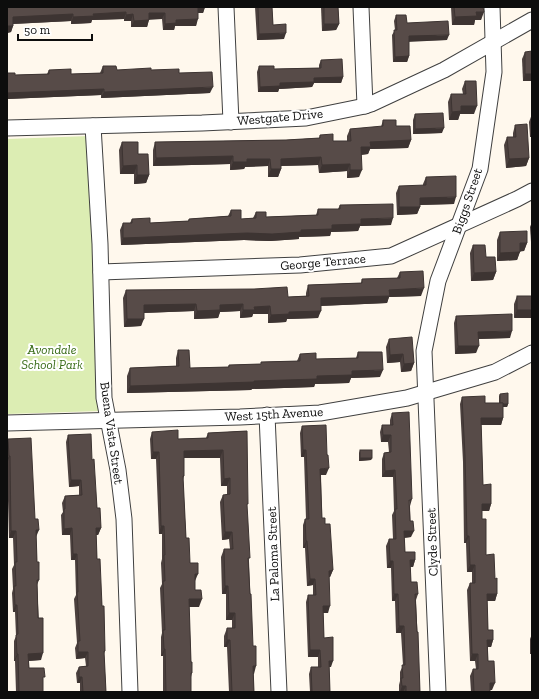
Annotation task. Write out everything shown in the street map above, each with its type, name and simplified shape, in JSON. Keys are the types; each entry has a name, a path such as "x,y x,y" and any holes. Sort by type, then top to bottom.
{"street":[{"path":"226,7 231,122"},
{"path":"361,7 365,106"},
{"name":"Biggs Street","path":"426,392 424,351 438,281 480,169 494,72 492,7"},
{"name":"Westgate Drive","path":"7,128 231,122 306,118 365,106 444,70 532,20"},
{"name":"Buena Vista Street","path":"93,126 101,272 104,398 118,470 124,519 130,692"},
{"name":"George Terrace","path":"101,272 300,266 391,256 532,191"},
{"name":"West 15th Avenue","path":"7,423 267,416 320,413 407,398 495,372 532,353"},
{"name":"Clyde Street","path":"426,392 438,692"},
{"name":"La Paloma Street","path":"267,416 279,692"}],"green space":[{"name":"Avondale School Park","path":"89,136 100,411 7,414 7,139"}],"building":[{"path":"7,7 198,7 198,19 176,20 176,23 165,24 165,13 149,13 149,20 134,21 133,14 126,15 126,12 73,17 73,14 13,17 13,26 7,26"},
{"path":"258,7 272,7 273,25 286,24 286,33 259,34"},
{"path":"324,7 338,7 339,24 324,24"},
{"path":"454,7 483,7 484,12 476,12 477,16 455,17"},
{"path":"396,15 406,15 407,23 448,21 449,35 409,36 409,56 395,57 394,30 397,30"},
{"path":"532,51 532,74 525,74 525,52"},
{"path":"342,59 343,77 314,78 314,82 280,83 280,86 260,87 259,66 274,66 274,69 321,68 321,60"},
{"path":"103,66 116,66 117,70 151,68 151,70 179,69 179,73 212,72 213,87 104,92 104,89 7,93 7,73 15,73 15,75 49,74 49,70 71,69 71,74 103,73"},
{"path":"465,81 476,81 477,106 461,106 461,111 452,112 451,94 466,94"},
{"path":"443,113 444,128 415,129 415,114"},
{"path":"383,120 396,120 396,126 410,126 411,140 370,142 371,147 361,147 362,170 350,170 350,164 322,165 321,157 281,159 281,169 271,169 270,159 247,159 247,162 233,162 233,156 156,158 155,142 286,140 320,138 320,135 333,134 333,141 351,141 350,129 383,126"},
{"path":"527,124 529,158 509,159 507,137 516,137 515,125"},
{"path":"122,142 138,142 138,154 148,154 149,175 137,175 137,165 123,166"},
{"path":"456,176 456,197 420,198 420,207 399,207 399,186 426,185 426,177"},
{"path":"393,204 393,218 361,219 361,224 332,225 332,229 301,230 301,232 272,234 247,233 123,238 123,223 132,223 132,219 150,218 150,223 189,221 189,219 231,216 231,210 241,210 241,219 256,218 256,212 266,212 266,217 318,215 318,209 340,209 340,205"},
{"path":"527,231 527,243 520,243 520,252 500,253 500,232"},
{"path":"473,245 485,245 486,257 495,257 496,272 474,273"},
{"path":"423,271 424,288 389,290 390,296 321,298 321,311 289,312 289,314 271,315 270,306 254,307 255,310 243,310 243,304 220,305 220,310 197,311 196,304 144,305 144,319 127,319 126,290 254,289 287,287 288,297 309,296 308,285 362,283 362,279 400,278 400,272"},
{"path":"517,296 532,296 532,310 517,310"},
{"path":"512,314 512,331 478,332 479,346 458,346 456,316"},
{"path":"412,337 414,363 404,364 403,354 390,355 389,339"},
{"path":"178,350 189,350 190,368 229,367 229,365 261,364 261,362 300,361 300,354 316,353 316,359 358,358 358,352 382,352 383,370 352,371 352,375 317,376 317,379 130,386 130,368 179,366"},
{"path":"508,393 508,404 500,403 500,394"},
{"path":"485,396 485,403 503,403 503,418 481,418 483,485 491,484 491,504 482,504 482,519 486,519 486,555 494,554 495,579 497,578 497,594 487,594 488,630 493,630 493,640 487,640 488,661 494,661 495,683 490,683 490,692 474,692 473,669 478,669 478,654 472,654 470,583 475,583 475,565 470,565 469,536 467,536 462,397"},
{"path":"409,412 412,499 409,500 410,521 413,521 414,531 404,531 405,552 415,552 415,560 410,560 411,582 417,582 418,594 415,594 420,692 406,692 406,686 402,686 402,665 405,665 404,626 399,626 398,594 394,594 393,561 390,561 389,539 396,539 395,509 397,509 395,470 385,471 384,453 391,452 391,435 383,435 382,425 393,425 392,413"},
{"path":"326,425 329,468 320,469 322,518 325,518 325,524 330,524 333,570 329,571 330,606 323,606 324,638 333,637 333,661 329,661 330,692 312,692 311,667 321,667 320,650 310,650 308,595 316,595 315,579 310,579 306,541 305,519 309,519 306,450 303,450 302,426"},
{"path":"178,430 178,439 208,438 208,433 247,431 247,504 250,558 248,558 253,646 256,646 256,666 253,666 254,692 232,692 230,640 227,640 227,628 235,628 235,613 229,613 228,586 225,586 224,549 233,549 232,532 225,532 223,495 230,494 230,478 224,479 223,450 184,451 183,476 186,538 189,538 190,563 198,563 198,574 195,574 195,590 201,590 202,599 189,599 192,662 191,692 166,692 163,630 165,630 163,581 165,581 164,526 161,526 159,452 153,452 152,432"},
{"path":"91,434 97,508 100,508 101,528 96,528 97,559 100,559 102,606 104,606 106,692 83,692 82,677 79,677 79,667 88,666 88,652 78,652 78,641 80,641 77,592 77,554 73,554 72,528 64,529 65,496 82,495 81,480 71,480 68,435"},
{"path":"31,438 35,519 38,519 39,530 36,530 37,562 39,562 39,580 37,580 38,618 43,618 43,653 28,654 29,668 44,668 45,677 43,677 43,692 19,692 16,635 18,634 17,605 15,605 14,586 16,586 15,562 17,562 16,531 11,531 10,456 8,439"},
{"path":"360,450 372,450 372,458 360,458"}]}
